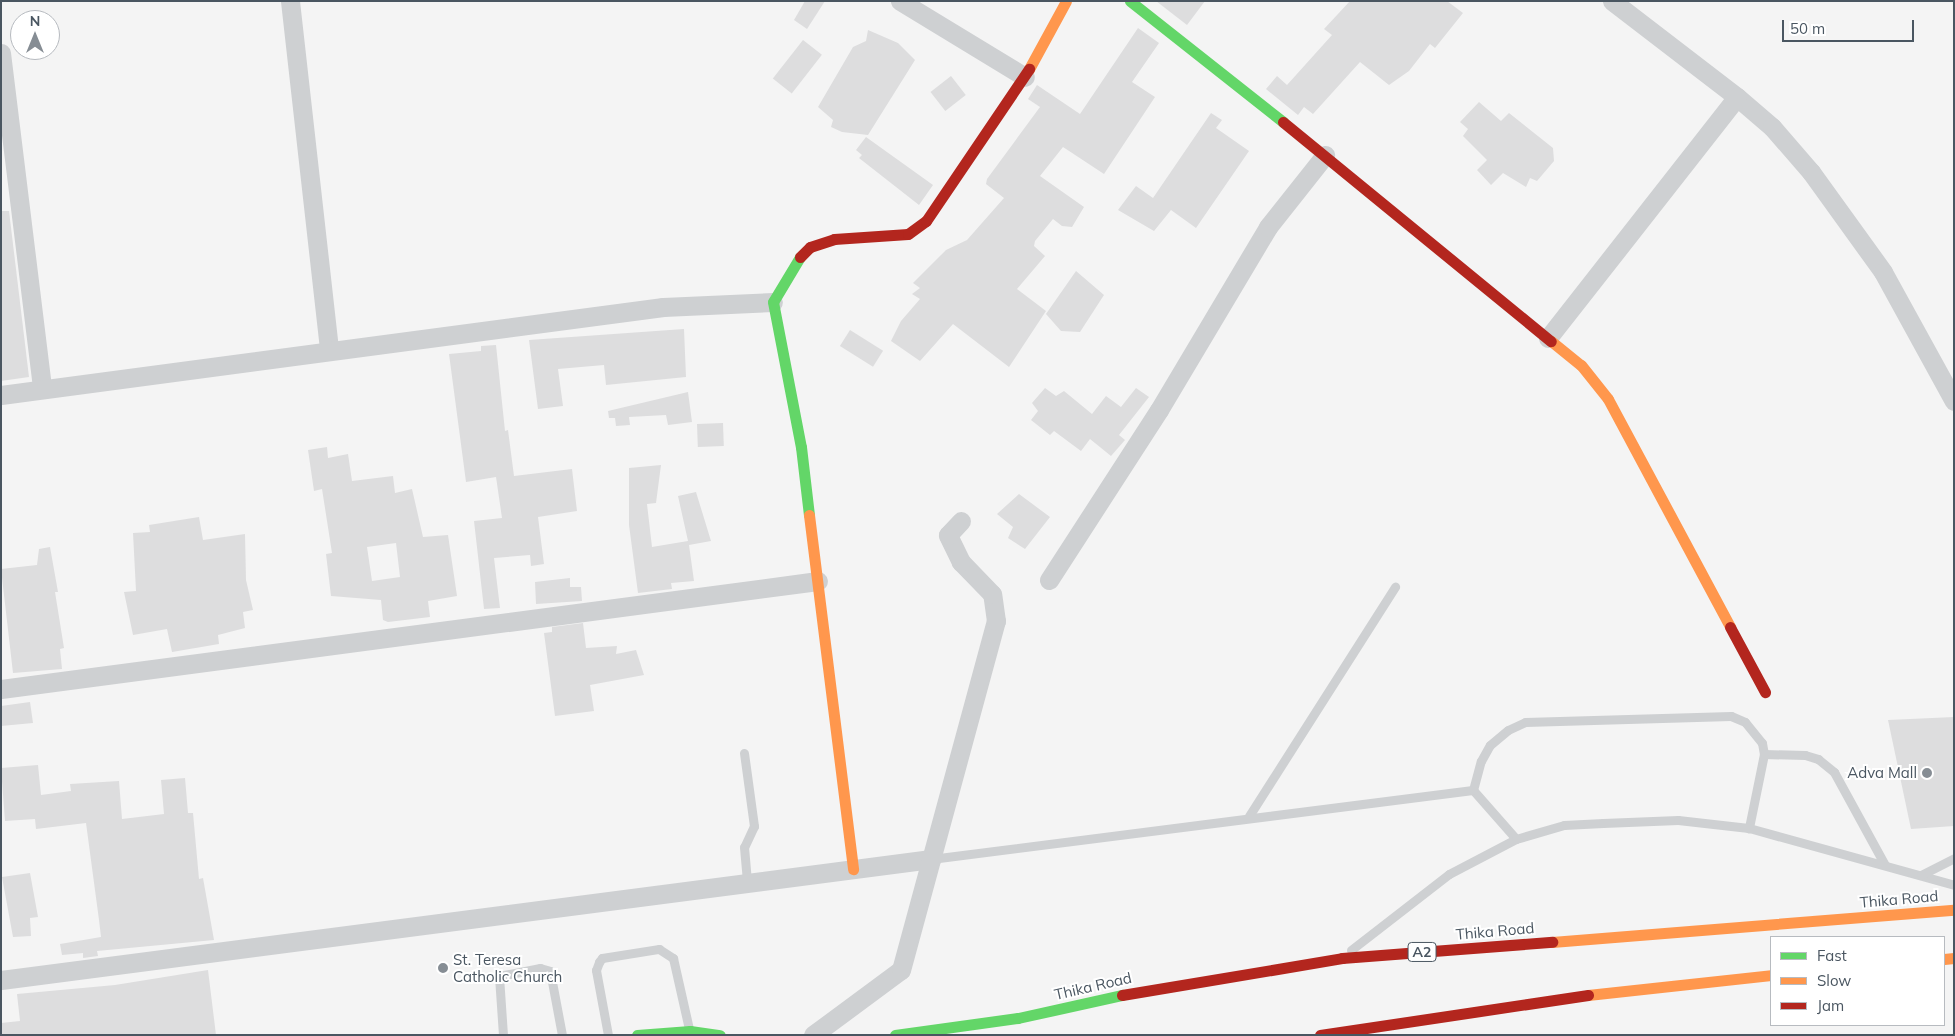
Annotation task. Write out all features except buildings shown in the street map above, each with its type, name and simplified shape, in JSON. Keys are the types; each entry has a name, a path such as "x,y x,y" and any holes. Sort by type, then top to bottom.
{"main road":[{"path":"853,869 801,447 773,302 795,262 810,247 834,238 908,234 926,221 1024,77 1066,1"},
{"path":"1130,1 1326,154 1581,365 1608,399 1765,692"},
{"name":"Thika Road","path":"895,1035 1018,1018 1152,988 1342,958 1954,910"},
{"path":"1320,1035 1612,991 1770,976"},
{"path":"637,1035 690,1031 720,1035"}],"street":[{"path":"290,1 329,350"},
{"path":"900,1 1024,77"},
{"path":"1612,1 1737,96 1772,127 1849,222 1883,272 1954,401"},
{"path":"1,53 42,389"},
{"path":"1548,338 1737,96"},
{"path":"1049,580 1159,410 1268,227 1326,154"},
{"path":"1,394 664,306 773,302"},
{"path":"813,1035 901,970 996,621 992,594 961,562 948,536 961,521"},
{"path":"1,689 818,581"},
{"path":"1,980 931,859"}],"lane":[{"path":"1249,816 1395,587"},
{"path":"1473,790 1481,761 1490,746 1508,730 1525,722 1731,716 1745,722 1762,743 1764,754 1749,828"},
{"path":"744,753 754,826 744,847 747,883"},
{"path":"1764,754 1805,755 1818,760 1834,772 1885,865"},
{"path":"931,859 1170,830 1249,816 1473,790"},
{"path":"1473,790 1516,838"},
{"path":"1342,958 1419,894 1471,859 1516,838 1564,825 1678,820 1749,828 1954,885"},
{"path":"1921,875 1954,858"},
{"path":"608,1035 596,970 599,962 602,958 659,949 672,958 690,1031"},
{"path":"503,1035 499,976 540,968 550,971 562,1035"}],"traffic: fast":[{"path":"1130,1 1283,122"},
{"path":"800,257 773,302 801,447 809,515"},
{"path":"895,1035 1018,1018 1122,995"},
{"path":"637,1035 690,1031 720,1035"}],"traffic: slow":[{"path":"1029,69 1066,1"},
{"path":"1551,341 1581,365 1608,399 1730,627"},
{"path":"809,515 853,869"},
{"path":"1552,942 1954,910"},
{"path":"1945,959 1954,958"},
{"path":"1588,995 1770,975"}],"traffic: jam":[{"path":"800,257 810,247 834,239 908,234 926,221 1029,69"},
{"path":"1283,122 1551,341"},
{"path":"1730,627 1765,692"},
{"path":"1122,995 1342,958 1552,942"},
{"path":"1320,1035 1588,995"}],"place":[{"name":"Adva Mall","path":"1927,773"},
{"name":"St. Teresa Catholic Church","path":"443,968"}]}
